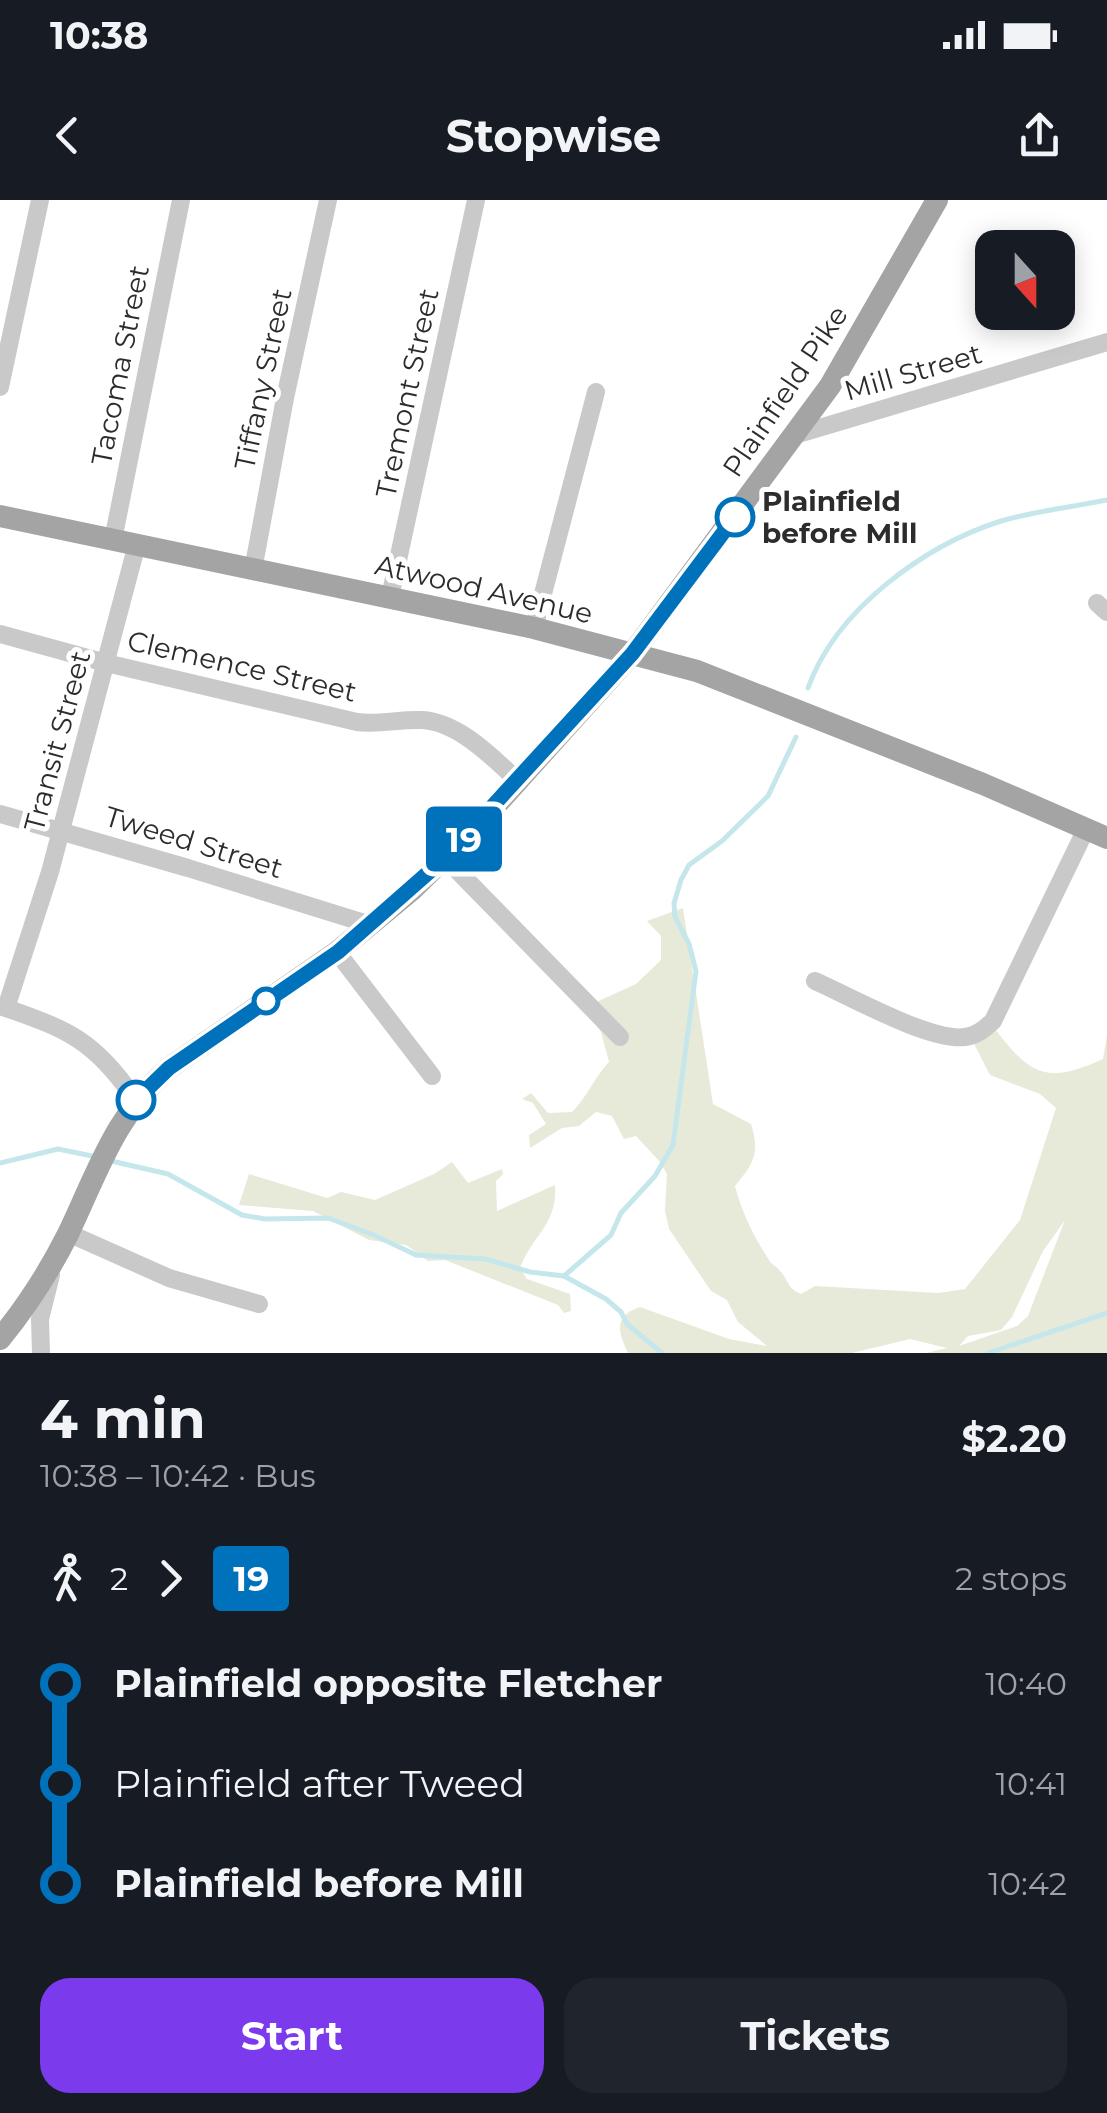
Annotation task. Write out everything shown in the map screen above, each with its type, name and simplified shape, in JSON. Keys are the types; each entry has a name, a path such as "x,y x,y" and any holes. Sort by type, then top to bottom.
{"main road":[{"name":"Plainfield Pike","path":"0,1339 26,1308 55,1258 113,1134 136,1100 169,1068 371,925 445,858 632,654 853,350 937,200"},
{"name":"Atwood Avenue","path":"0,516 534,628 697,671 983,784 1097,834"}],"street":[{"path":"0,387 40,200"},
{"name":"Tacoma Street","path":"125,542 181,200"},
{"name":"Tiffany Street","path":"253,570 328,200"},
{"name":"Tremont Street","path":"390,597 476,200"},
{"name":"Mill Street","path":"792,436 1107,342"},
{"path":"534,628 596,392"},
{"name":"Transit Street","path":"3,1007 61,831 106,663 125,542"},
{"name":"Clemence Street","path":"0,634 357,722 442,723 487,752 516,779"},
{"name":"Tweed Street","path":"0,814 371,925"},
{"path":"815,981 919,1028 953,1037 980,1032 992,1021 1097,834"},
{"path":"445,858 620,1037"},
{"path":"338,952 432,1076"},
{"path":"3,1007 86,1042 110,1065 136,1100"},
{"path":"68,1233 169,1278 260,1304"},
{"path":"41,1353 40,1319 55,1258"}],"green space":[{"path":"683,908 713,1104 751,1124 754,1134 754,1157 735,1186 738,1196 769,1260 801,1294 815,1286 938,1293 965,1289 1020,1220 1056,1108 1040,1094 990,1075 971,1038 992,1025 1028,1064 1052,1073 1103,1059 1107,1035 1107,1353 926,1353 947,1348 910,1339 852,1353 628,1353 620,1326 625,1315 640,1307 729,1339 767,1346 738,1322 727,1300 711,1291 669,1229 665,1211 667,1174 636,1136 624,1139 612,1116 596,1112 579,1126 562,1128 530,1148 529,1135 546,1124 533,1103 522,1099 531,1093 548,1113 572,1112 609,1062 601,1032 583,1008 636,984 661,960 661,936 647,921","holes":["1065,1220 1028,1316 1017,1326 959,1346 968,1336 1001,1330 1012,1317 1043,1251"]},
{"path":"452,1162 468,1183 502,1169 503,1174 496,1181 497,1211 555,1185 548,1220 520,1268 527,1279 570,1294 571,1311 564,1313 558,1305 445,1260 428,1261 406,1245 369,1240 313,1211 239,1205 249,1174 327,1198 341,1192 375,1200"}],"waterway":[{"path":"808,688 821,659 861,607 913,564 971,532 1001,521 1107,500"},
{"path":"564,1276 611,1235 621,1213 655,1176 673,1145 696,971 689,944 675,917 674,903 681,880 689,865 722,841 768,796 796,737"},
{"path":"0,1163 58,1149 97,1157"},
{"path":"107,1160 168,1174 242,1215 265,1219 328,1218 416,1255 485,1259 530,1272 564,1276 606,1299 621,1312 627,1324 662,1353"},
{"path":"988,1353 1107,1313"}],"bus line":[{"name":"19","path":"136,1100 169,1068 338,952 445,858 632,654 735,517"}],"place":[{"name":"Plainfield before Mill","path":"735,517"}]}
